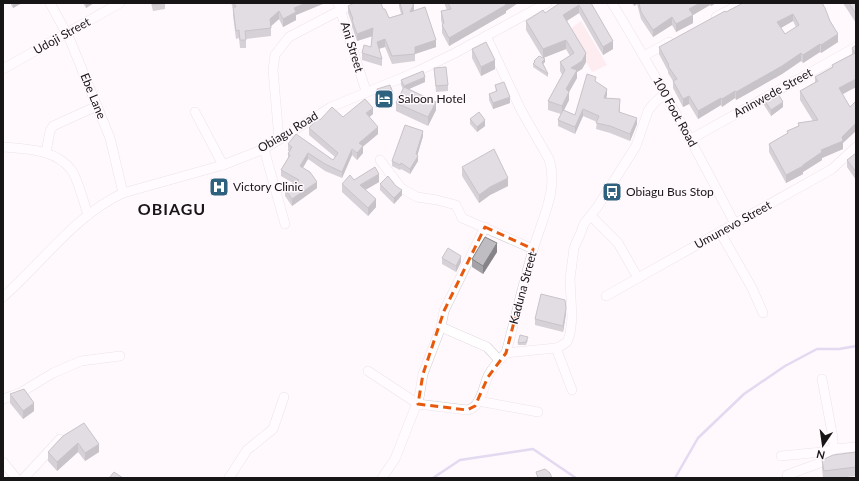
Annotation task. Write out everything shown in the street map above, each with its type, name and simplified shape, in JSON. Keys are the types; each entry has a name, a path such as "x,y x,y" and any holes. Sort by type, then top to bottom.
{"street":[{"name":"Ebe Lane","path":"50,3 67,34 110,138 124,193"},
{"name":"Udoji Street","path":"3,69 120,3"},
{"path":"279,139 273,70 275,55 289,37 339,7 354,3"},
{"name":"Obiagu Road","path":"4,296 54,246 88,215 104,203 124,193 223,165 264,149 331,106 416,72 455,53 547,3"},
{"name":"100 Foot Road","path":"612,3 691,139 735,224"},
{"path":"710,20 742,3"},
{"name":"Ani Street","path":"339,7 366,91"},
{"name":"Kaduna Street","path":"478,401 488,377 502,356 549,198 552,168 544,148 521,110 486,36"},
{"path":"644,56 677,38"},
{"name":"Aninwede Street","path":"691,139 856,47"},
{"path":"441,327 487,347 502,356 556,348 567,342 570,334 572,318 570,279 574,248 584,224 591,216 636,146 650,106 665,94"},
{"path":"46,152 51,128 97,106"},
{"path":"195,112 223,165"},
{"path":"3,147 46,152 61,160 73,172 88,215"},
{"name":"Umunevo Street","path":"606,296 832,169 856,147"},
{"path":"264,149 285,224"},
{"path":"380,160 401,188 418,197 456,205 462,218 533,249"},
{"path":"591,216 618,243 638,278"},
{"path":"382,478 395,459 415,408 418,404 424,374 441,327 444,311 485,227"},
{"path":"720,232 752,288 764,313"},
{"path":"556,348 572,390"},
{"path":"3,399 20,392 53,373 81,361 120,356"},
{"path":"368,371 418,404 470,410 478,401 538,412"},
{"path":"787,475 825,461 829,458 833,449 833,438 822,379"},
{"path":"229,478 247,450 273,429 284,397"},
{"path":"24,478 60,439"},
{"path":"781,456 856,447"},
{"path":"3,462 16,478"}],"highlighted area":[{"path":"485,227 533,249 506,353 488,377 475,406 467,410 418,404 423,374 444,311"}],"shaded area":[{"path":"581,21 607,65 592,72 569,30"}],"building":[{"path":"152,3 165,3 153,5"},
{"path":"234,3 306,3 294,8 296,12 283,19 279,11 270,19 271,28 245,31 246,40 240,40 239,30 236,31 233,7 236,7"},
{"path":"354,3 381,3 389,18 403,14 400,3 414,3 410,12 425,7 436,40 415,47 415,54 392,56 385,39 377,42 382,59 362,53 364,45 371,47 373,28 357,34 348,6"},
{"path":"448,3 506,3 506,5 449,38 442,25 444,23 441,11 451,9"},
{"path":"560,3 591,3 613,41 603,47 579,5 563,15 586,53 582,61 571,68 577,70 566,89 569,92 562,106 548,101 565,70 560,62 574,53 566,40 543,49 526,21 543,10 545,13"},
{"path":"639,3 700,3 689,9 693,15 676,24 672,17 653,30 641,12"},
{"path":"743,3 822,3 838,34 803,55 801,53 782,66 736,92 735,91 722,99 721,98 698,111 689,96 683,99 673,81 677,79 668,66 669,65 659,47 725,11 726,12","holes":["793,14 799,25 785,34 777,22"]},
{"path":"849,3 856,3 856,14"},
{"path":"486,42 495,60 481,67 472,49"},
{"path":"856,45 856,79 839,88 850,107 856,101 856,123 842,137 843,141 821,150 822,152 803,166 786,175 769,144 788,133 787,131 799,126 798,123 818,120 800,91 818,81 815,77 833,67 832,65 855,53 852,48"},
{"path":"539,56 545,59 542,62 548,74 533,64"},
{"path":"446,67 448,85 436,86 434,68"},
{"path":"423,71 425,77 404,86 401,80"},
{"path":"587,74 596,77 595,81 607,89 604,98 620,99 619,112 637,118 630,134 610,126 596,123 599,116 583,109 575,127 558,120 563,110 575,115"},
{"path":"504,82 510,97 493,103 489,94 497,91 495,85"},
{"path":"390,85 393,93 379,98 377,89"},
{"path":"404,87 436,102 428,117 396,103"},
{"path":"777,92 783,102 771,110 764,100"},
{"path":"365,99 373,108 366,113 378,127 359,143 363,146 357,153 352,149 342,172 325,164 308,153 300,166 310,172 317,182 292,199 285,189 299,180 281,170 290,155 288,154 292,147 288,144 296,134 333,160 338,153 309,128 318,118 320,120 332,107 343,117"},
{"path":"479,112 485,120 477,127 470,119"},
{"path":"405,125 423,131 416,154 418,156 410,169 401,163 400,165 392,161"},
{"path":"494,149 508,178 490,187 479,195 462,167"},
{"path":"856,153 856,172 847,160"},
{"path":"375,167 379,174 360,185 376,199 368,208 342,184 350,175 354,180"},
{"path":"388,176 396,186 402,190 394,198 380,184"},
{"path":"485,237 497,243 483,266 472,259"},
{"path":"448,248 461,256 456,266 442,258"},
{"path":"541,294 565,300 566,308 563,326 535,319"},
{"path":"520,335 528,337 526,342 518,343"},
{"path":"24,389 34,403 23,411 10,394"},
{"path":"84,423 99,444 85,453 78,443 57,462 48,452 63,436"},
{"path":"856,452 856,467 824,471 822,460 833,455"},
{"path":"545,469 550,473 552,478 538,478 536,472"},
{"path":"114,472 123,478 109,478"}],"waterway":[{"path":"675,478 698,438 744,394 785,366 817,349 839,349 856,346"},
{"path":"433,478 460,460 533,449 576,478"}],"place":[{"name":"Saloon Hotel","path":"384,99"},
{"name":"Victory Clinic","path":"219,187"},
{"name":"Obiagu Bus Stop","path":"612,192"}],"district":[{"name":"OBIAGU","path":"172,209"}]}
